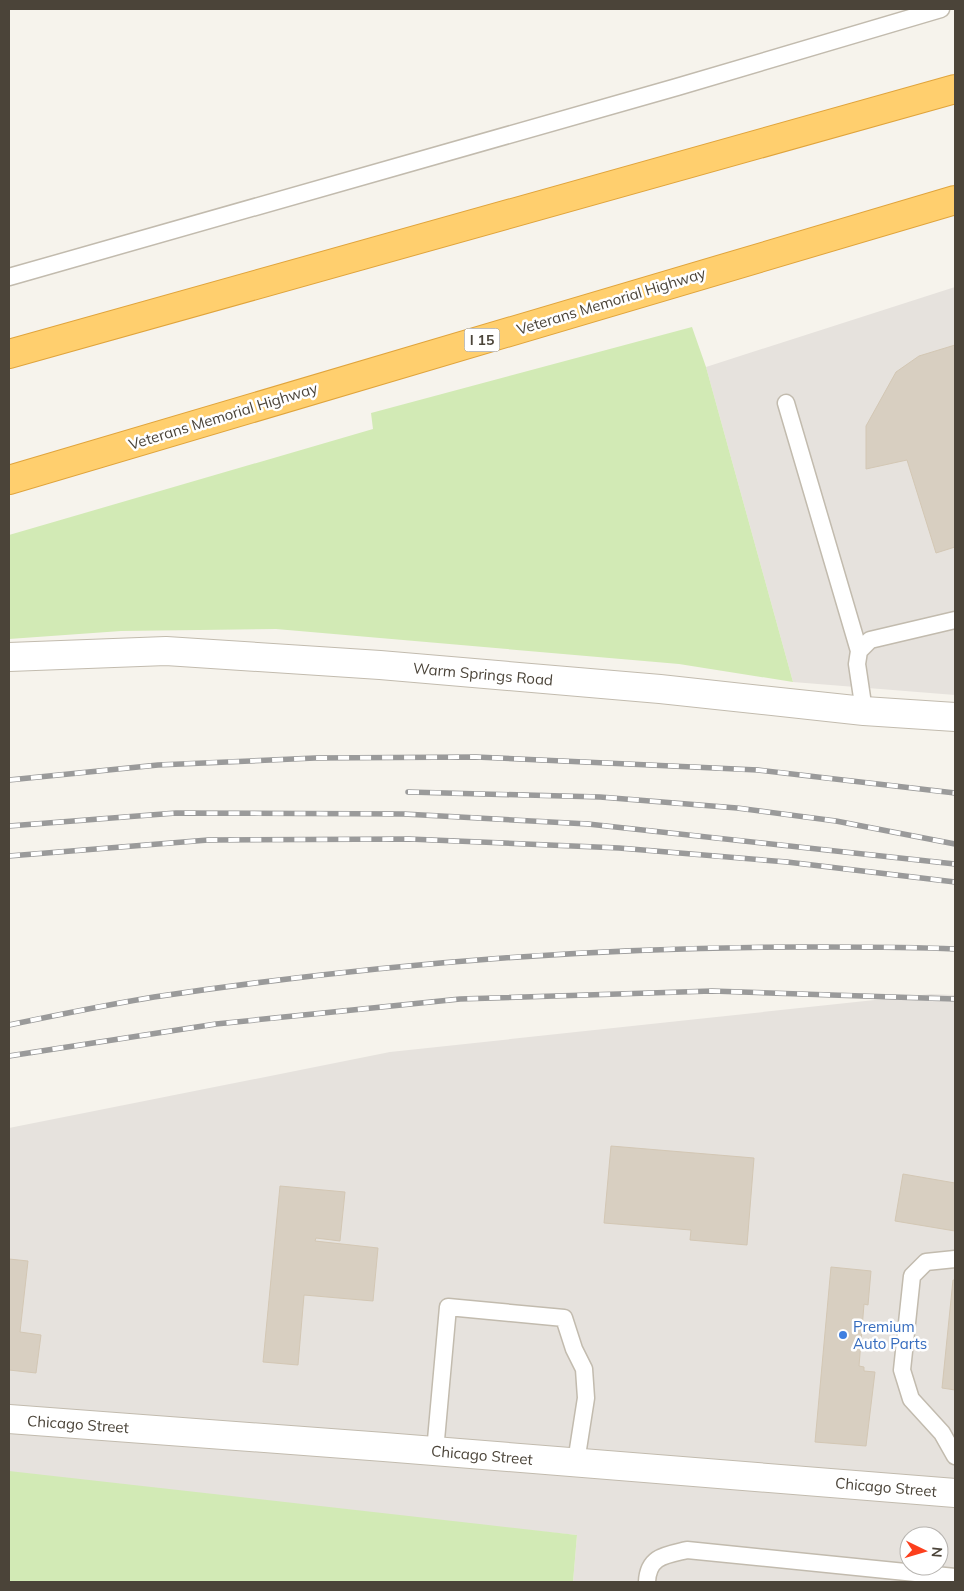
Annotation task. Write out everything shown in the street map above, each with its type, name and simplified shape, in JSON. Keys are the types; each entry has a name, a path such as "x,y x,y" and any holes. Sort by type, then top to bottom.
{"highway":[{"path":"9,354 955,89"},
{"name":"Veterans Memorial Highway","path":"9,480 955,200"}],"street":[{"name":"Warm Springs Road","path":"9,657 166,651 380,665 631,686 864,711 955,717"},
{"name":"Chicago Street","path":"9,1419 955,1493"}],"lane":[{"path":"9,277 668,90 941,9"},
{"path":"786,403 859,651 857,664 864,711"},
{"path":"859,651 870,640 955,620"},
{"path":"955,1259 926,1262 912,1276 902,1370 911,1399 948,1430 955,1456"},
{"path":"435,1451 448,1306 564,1318 574,1349 584,1369 586,1398 576,1462"},
{"path":"647,1582 647,1573 658,1558 687,1550 955,1577"}],"shaded area":[{"path":"955,287 955,695 793,682 706,367"},
{"path":"931,994 955,995 955,1582 573,1582 577,1535 9,1479 9,1128 390,1052"}],"green space":[{"path":"692,327 706,367 793,682 679,664 276,629 121,631 9,639 9,535 373,429 371,413"},
{"path":"9,1471 577,1535 573,1582 9,1582"}],"building":[{"path":"955,345 955,547 936,553 907,460 866,469 866,426 896,372 919,356"},
{"path":"611,1146 754,1158 747,1245 690,1240 691,1230 604,1223"},
{"path":"903,1174 955,1183 955,1231 895,1221"},
{"path":"280,1186 345,1192 340,1241 316,1238 315,1241 378,1248 373,1301 304,1295 298,1365 263,1362"},
{"path":"9,1259 28,1261 20,1332 41,1335 36,1373 9,1370"},
{"name":"Premium Auto Parts","path":"831,1267 871,1271 868,1305 864,1304 859,1366 864,1367 864,1371 875,1372 866,1446 815,1442"},
{"path":"953,1280 955,1280 955,1390 942,1388"}],"railway":[{"path":"9,780 158,765 315,758 476,757 758,770 955,793"},
{"path":"408,792 600,797 737,808 836,821 955,844"},
{"path":"9,826 176,813 404,814 588,824 955,864"},
{"path":"9,856 208,840 409,839 619,848 787,862 955,882"},
{"path":"9,1025 136,1000 237,985 403,966 487,959 654,950 737,948 872,947 955,949"},
{"path":"9,1056 216,1024 460,999 712,991 955,999"}],"place":[{"name":"Premium Auto Parts","path":"843,1335"}]}
